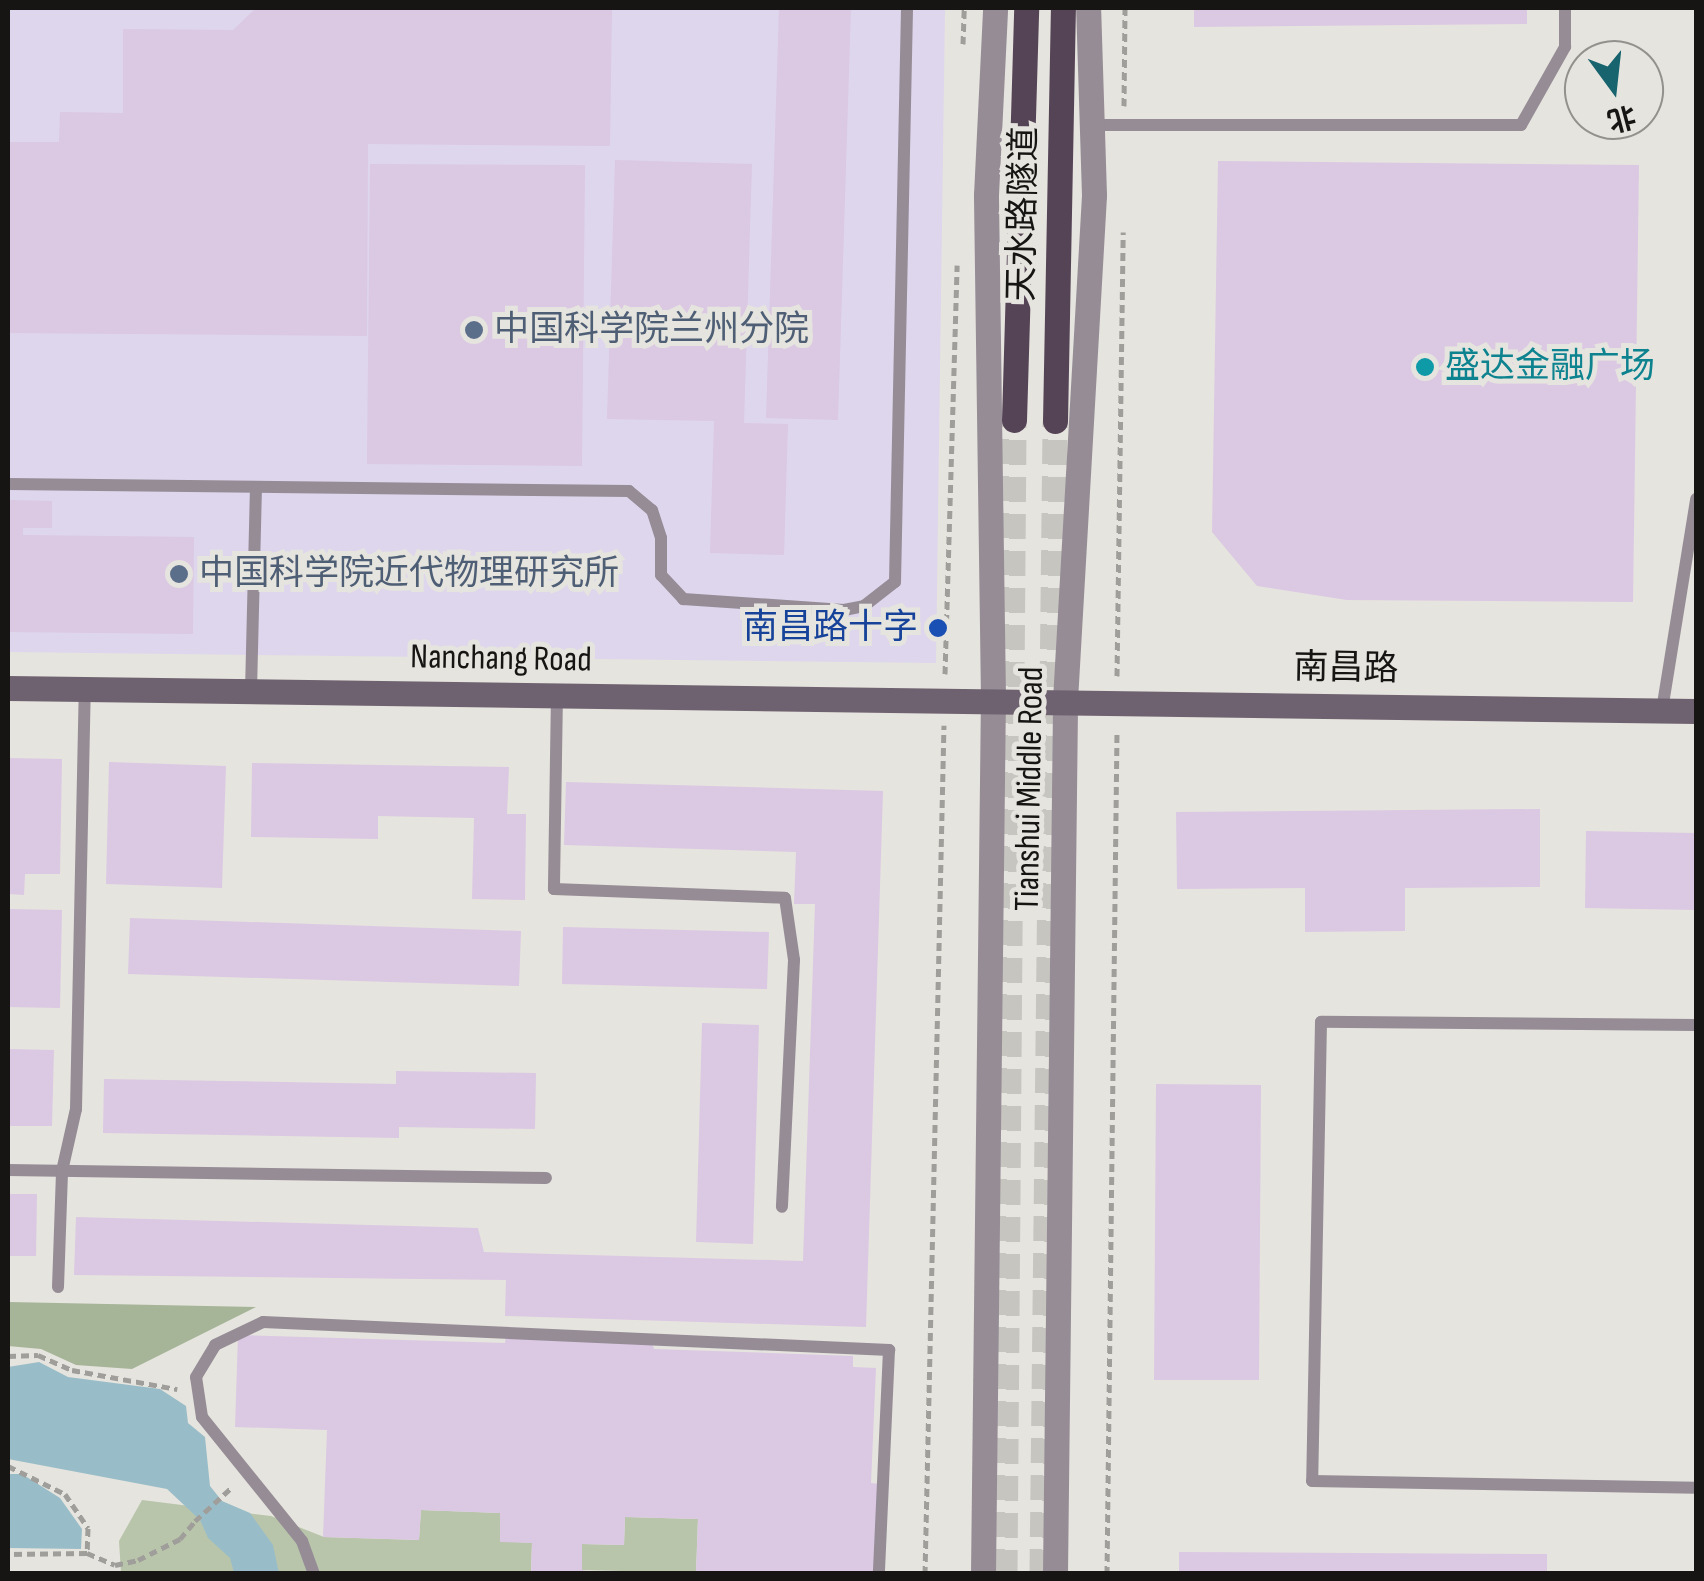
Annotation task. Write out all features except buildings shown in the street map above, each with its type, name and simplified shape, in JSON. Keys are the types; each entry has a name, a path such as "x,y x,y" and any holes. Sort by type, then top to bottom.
{"main road":[{"name":"天水路隧道","path":"1014,420 1026,8"},
{"name":"天水路隧道","path":"1055,422 1063,8"},
{"name":"Nanchang Road","path":"8,688 993,699"},
{"name":"南昌路","path":"993,699 1696,711"}],"street":[{"name":"Tianshui Middle Road","path":"984,1574 993,699 986,194 995,8"},
{"name":"Tianshui Middle Road","path":"1055,1574 1065,700 1094,195 1088,8"}],"lane":[{"path":"8,484 629,491 652,510 661,538 661,575 683,599 844,610 881,596 895,582 907,8"},
{"path":"1092,125 1521,125 1565,47 1565,8"},
{"path":"251,691 256,487"},
{"path":"1662,710 1696,498"},
{"path":"58,1287 62,1171 76,1108 85,689"},
{"path":"557,694 554,889 785,898 794,960 782,1208"},
{"path":"1696,1025 1321,1022 1312,1481 1696,1488"},
{"path":"8,1170 546,1178"},
{"path":"314,1574 302,1541 202,1416 196,1378 215,1345 263,1322 889,1350 880,1574"}],"path":[{"path":"962,47 964,8"},
{"path":"1124,125 1126,8"},
{"path":"1107,1574 1123,224"},
{"path":"925,1574 957,244"},
{"path":"8,1356 38,1355 72,1370 150,1379 199,1396"},
{"path":"8,1466 65,1494 88,1528 87,1553"},
{"path":"8,1554 87,1553 114,1565 138,1560 180,1539 232,1488"}],"shaded area":[{"name":"中国科学院兰州分院","path":"8,8 945,8 936,663 8,652"}],"green space":[{"path":"8,1302 256,1307 132,1369 76,1365 41,1349 8,1346"},
{"path":"142,1500 271,1516 324,1537 419,1540 421,1510 500,1513 500,1541 532,1543 531,1571 121,1573 119,1541"},
{"path":"625,1517 698,1519 696,1573 582,1570 582,1544 624,1545"}],"water":[{"path":"39,1362 68,1377 160,1389 186,1406 188,1423 205,1437 210,1486 222,1501 250,1513 273,1545 279,1573 234,1573 230,1558 208,1538 200,1520 167,1489 8,1459 8,1367"},
{"path":"8,1474 22,1474 60,1498 82,1529 81,1549 8,1548"}],"tunnel":[{"path":"1005,1574 1014,420"},
{"path":"1042,1574 1055,421"}],"place":[{"name":"中国科学院兰州分院","path":"474,330"},
{"name":"盛达金融广场","path":"1425,367"},
{"name":"中国科学院近代物理研究所","path":"179,574"},
{"name":"南昌路十字","path":"938,628"}]}
